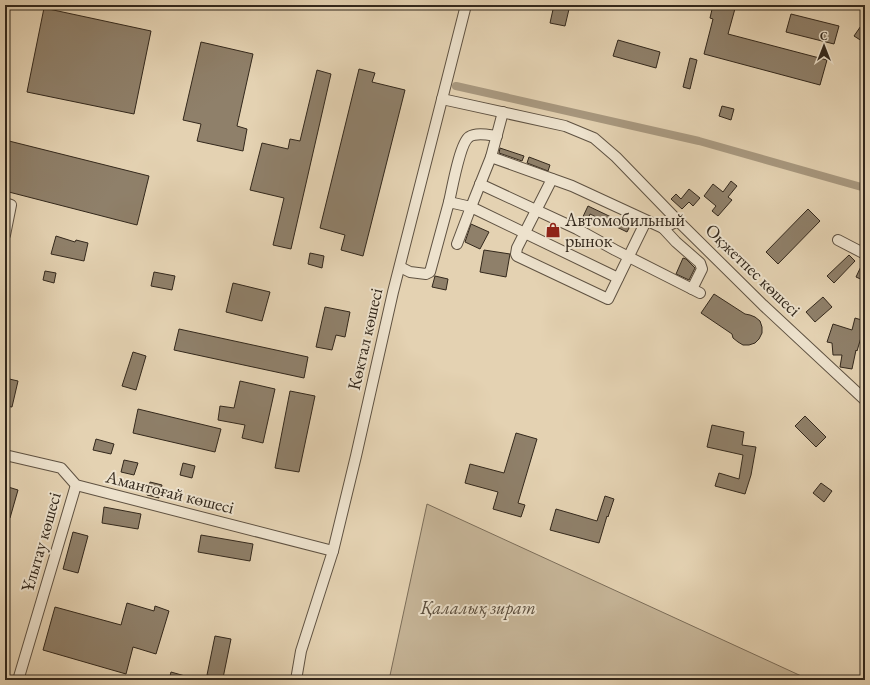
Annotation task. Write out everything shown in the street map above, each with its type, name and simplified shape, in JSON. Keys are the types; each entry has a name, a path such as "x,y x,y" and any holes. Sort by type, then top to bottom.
{"street":[{"name":"Көктал көшесі","path":"296,680 301,651 333,551 400,267 466,5"},
{"name":"Оқжетпес көшесі","path":"442,99 565,126 594,138 616,156 678,221 763,305 865,400"},
{"path":"457,244 470,207 491,157 502,112"},
{"path":"400,267 410,272 426,274 430,272 460,154 465,140 474,134 497,136"},
{"path":"480,184 577,229 696,291 702,268 700,263 676,242 663,228 572,186 491,157"},
{"path":"552,179 535,210 517,248 516,254 517,256 608,299 630,257 646,221"},
{"path":"449,202 470,207 618,278"},
{"path":"5,204 11,205 5,235"},
{"path":"663,228 678,221"},
{"path":"838,240 865,254"},
{"path":"5,455 61,468 76,485"},
{"name":"Амантоғай көшесі","path":"76,485 333,551"},
{"name":"Ұлытау көшесі","path":"19,677 76,485"}],"green space":[{"name":"Қалалық зират","path":"427,504 810,680 389,680"}],"building":[{"path":"554,5 570,5 565,26 550,23"},
{"path":"713,5 736,5 728,34 827,60 820,85 704,54 713,19 710,18"},
{"path":"44,8 151,31 134,114 27,92"},
{"path":"791,14 839,26 834,44 786,32"},
{"path":"865,20 865,43 854,36"},
{"path":"618,40 660,52 656,68 613,56"},
{"path":"201,42 253,54 237,126 247,129 243,151 197,141 201,124 183,120"},
{"path":"690,58 697,60 690,89 683,87"},
{"path":"359,69 375,73 372,82 405,90 363,256 341,250 345,235 320,228"},
{"path":"317,70 331,74 291,249 273,245 284,198 250,190 262,143 288,149 290,139 300,141"},
{"path":"722,106 734,109 731,120 719,116"},
{"path":"5,140 149,176 137,225 5,191"},
{"path":"500,148 524,156 522,161 499,153"},
{"path":"529,157 550,165 548,171 527,163"},
{"path":"731,181 737,186 728,197 732,200 718,216 712,211 716,206 704,196 713,184 723,192"},
{"path":"689,189 700,198 693,206 689,202 682,209 671,199 676,194 681,199"},
{"path":"588,206 630,226 627,232 590,214 585,226 580,223"},
{"path":"808,209 820,221 778,264 766,252"},
{"path":"471,224 489,232 480,249 465,242"},
{"path":"56,236 75,242 76,240 88,243 84,261 51,254"},
{"path":"484,250 510,254 506,277 480,272"},
{"path":"310,253 324,256 322,268 308,264"},
{"path":"849,255 855,261 834,283 827,276"},
{"path":"683,258 695,268 689,280 676,274"},
{"path":"865,260 865,281 856,277"},
{"path":"45,271 56,273 54,283 43,280"},
{"path":"154,272 175,276 172,290 151,286"},
{"path":"435,276 448,279 446,290 432,287"},
{"path":"233,283 270,292 262,321 226,312"},
{"path":"714,294 745,314 755,317 760,321 762,333 755,343 743,345 733,338 732,334 701,313"},
{"path":"823,297 832,307 815,322 806,312"},
{"path":"325,307 350,312 345,337 336,335 332,350 316,347"},
{"path":"855,318 865,321 865,324 857,351 856,350 852,369 840,367 842,355 833,355 832,343 827,342 833,324 852,330"},
{"path":"179,329 308,357 304,378 174,350"},
{"path":"133,352 146,356 136,390 122,386"},
{"path":"5,378 18,381 12,407 5,406"},
{"path":"240,381 275,389 263,443 242,438 245,425 218,420 220,406 234,408"},
{"path":"290,391 315,396 299,472 275,468"},
{"path":"138,409 221,429 215,452 133,433"},
{"path":"805,416 826,437 816,447 795,426"},
{"path":"712,425 744,432 742,445 756,447 751,475 745,494 715,486 719,473 739,479 743,455 707,447"},
{"path":"516,433 537,439 518,503 525,505 521,517 493,509 498,492 465,483 470,464 504,473"},
{"path":"96,439 114,444 111,454 93,450"},
{"path":"124,460 138,463 134,475 121,472"},
{"path":"183,463 195,466 192,478 180,475"},
{"path":"150,482 162,485 159,498 147,495"},
{"path":"821,483 832,491 824,502 813,493"},
{"path":"5,486 18,490 10,518 5,516"},
{"path":"605,496 614,499 599,543 550,530 556,509 597,521"},
{"path":"104,507 141,514 138,529 102,523"},
{"path":"73,532 88,536 78,573 63,569"},
{"path":"201,535 253,544 250,561 198,552"},
{"path":"127,603 154,611 155,606 169,611 156,654 133,647 126,674 43,650 55,607 121,625"},
{"path":"215,636 231,639 223,678 207,675"},
{"path":"171,672 192,678 191,680 169,680"}],"waterway":[{"path":"456,86 699,141 865,188"}],"place":[{"name":"Автомобильный рынок","path":"553,230"}]}
